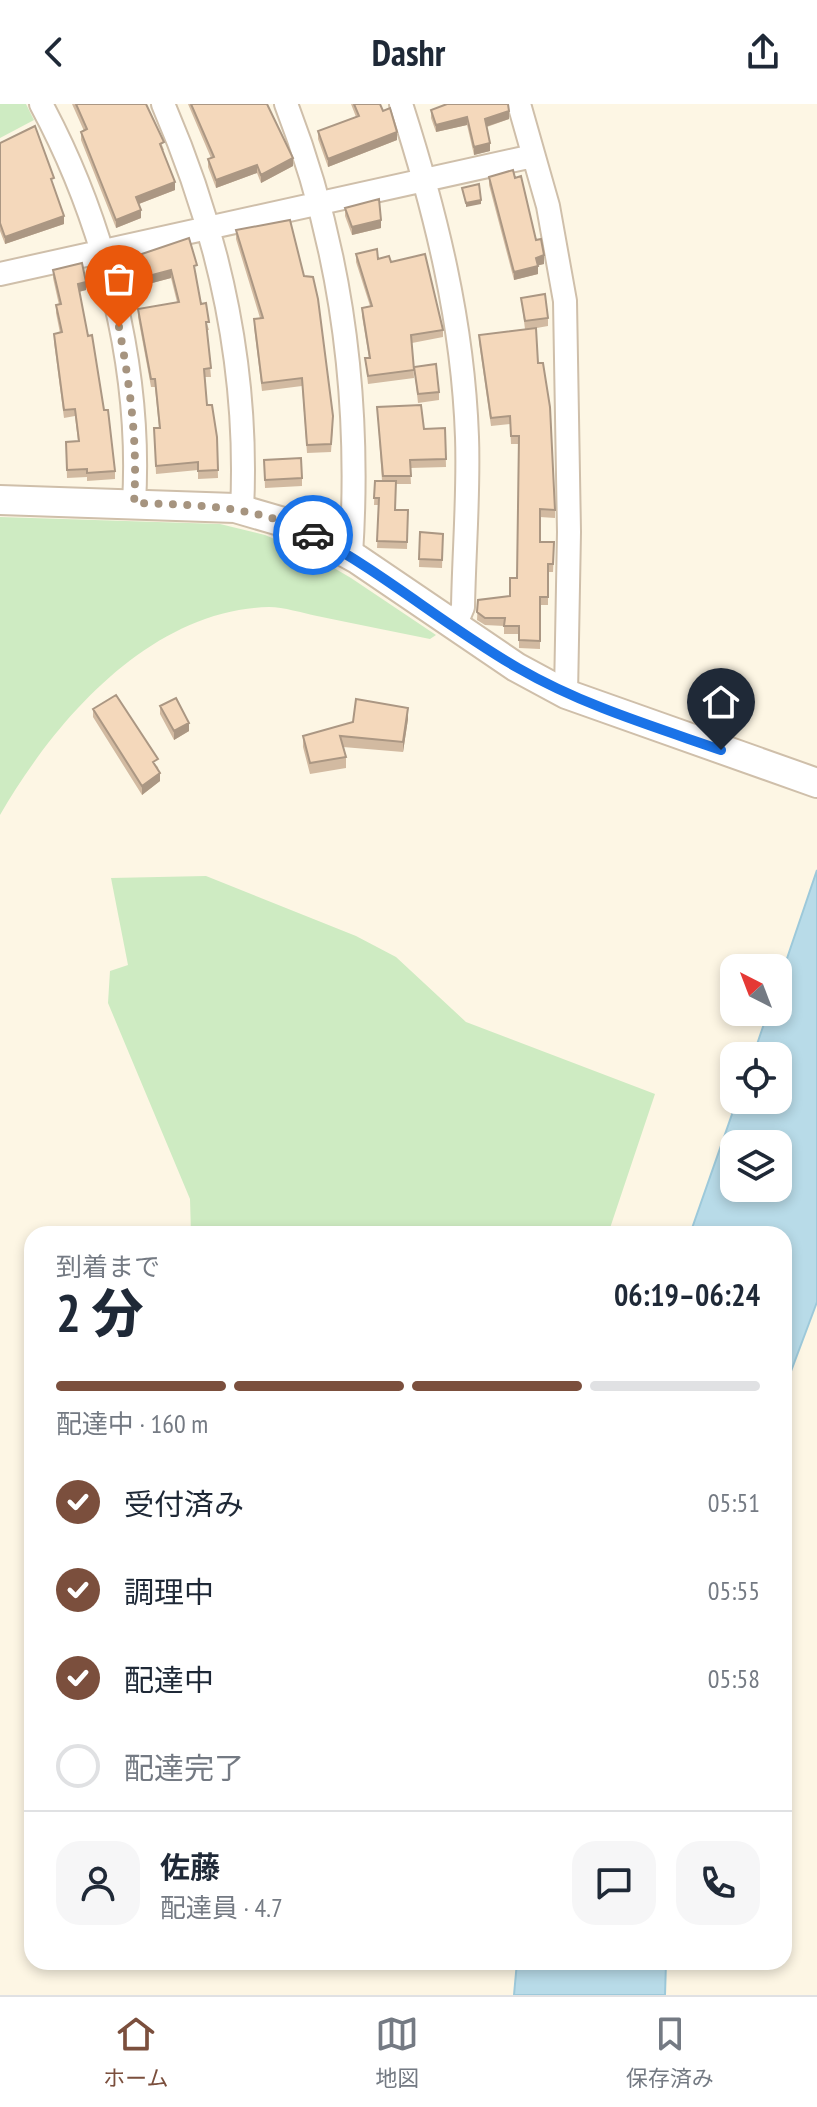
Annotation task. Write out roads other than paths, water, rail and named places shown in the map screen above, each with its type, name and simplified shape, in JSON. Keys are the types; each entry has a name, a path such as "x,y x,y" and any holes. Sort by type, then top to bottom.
{"street":[{"path":"41,104 71,165 101,251 133,398 137,455 134,503"},
{"path":"163,104 185,155 230,311 246,443 242,510"},
{"path":"286,104 333,260 350,383 355,465 351,555"},
{"path":"401,104 426,180 448,265 461,353 467,438 463,607 455,626"},
{"path":"519,104 548,206 565,301 569,486 566,694"},
{"path":"0,274 533,156"},
{"path":"0,500 134,503 242,510 297,526 351,555 516,667 566,694 813,782"}],"water":[{"path":"817,870 817,1302 792,1369 792,1226 693,1226 720,1148 720,1202 792,1202 792,1130 726,1130 732,1114 792,1114 792,1042 758,1042 763,1026 792,1026 792,954 789,954"},
{"path":"516,1970 666,1970 665,1995 514,1995"}]}
